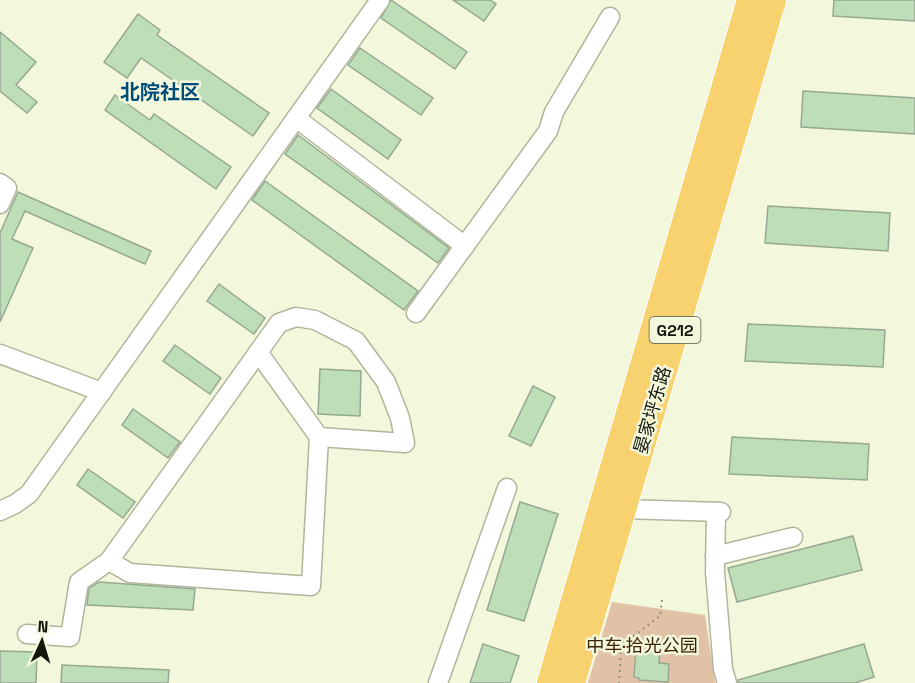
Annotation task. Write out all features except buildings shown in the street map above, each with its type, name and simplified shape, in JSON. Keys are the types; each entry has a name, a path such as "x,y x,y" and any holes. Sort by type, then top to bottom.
{"highway":[{"name":"晏家坪东路","path":"550,683 750,0"},
{"name":"晏家坪东路","path":"572,683 773,0"}],"street":[{"path":"0,511 29,494 380,0"},
{"path":"416,313 548,131 554,111 610,17"},
{"path":"296,118 465,246"},
{"path":"0,183 7,188 0,204"},
{"path":"27,634 70,637 79,582 109,561 279,322 296,317 315,320 356,342 386,382 400,418 405,443 319,437"},
{"path":"109,561 130,573 311,586 319,437 258,352"},
{"path":"0,354 102,392"},
{"path":"438,683 507,488"},
{"path":"623,509 719,512 715,556 723,669 727,683"},
{"path":"715,556 793,537"}],"path":[{"path":"619,647 660,616 663,600"},
{"path":"586,634 617,643 621,650 619,683"}],"green space":[{"name":"中车·拾光公园","path":"612,602 705,615 715,683 588,683"}],"district":[{"name":"北院社区","path":"160,92"}]}
